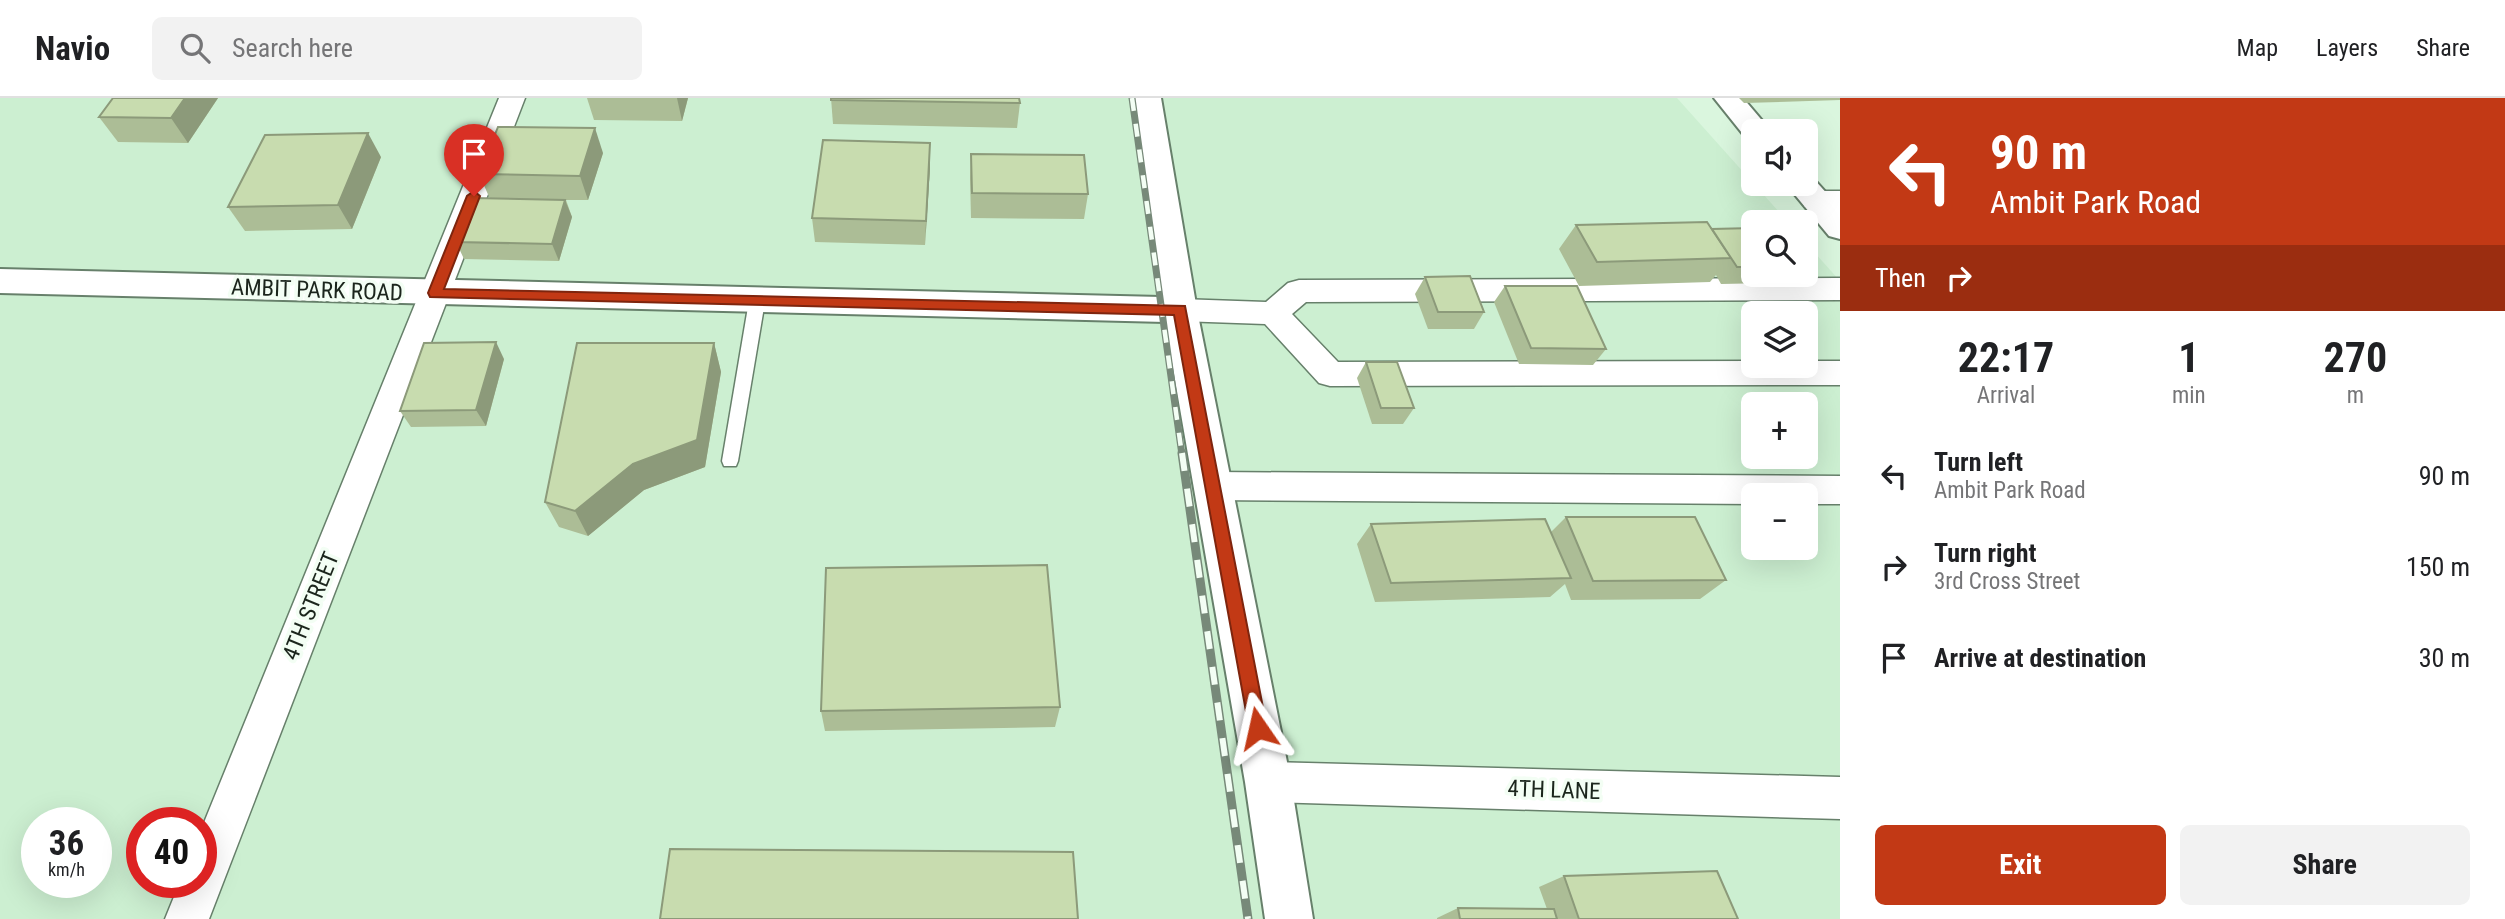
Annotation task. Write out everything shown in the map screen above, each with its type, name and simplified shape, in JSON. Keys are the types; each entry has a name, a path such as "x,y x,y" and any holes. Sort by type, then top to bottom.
{"street":[{"name":"4TH STREET","path":"187,919 512,98"},
{"path":"1147,98 1180,310 1268,782 1289,919"},
{"path":"1728,98 1746,119"},
{"path":"1819,195 1840,228"},
{"name":"AMBIT PARK ROAD","path":"0,281 1180,310"},
{"path":"1180,310 1273,313 1299,291 1840,289"},
{"path":"1273,313 1329,374 1840,373"},
{"path":"1213,486 1840,491"},
{"name":"4TH LANE","path":"1268,782 1840,799"}],"lane":[{"path":"730,461 757,301"}],"shaded area":[{"path":"0,98 1677,98 1741,169 1741,196 1765,196 1777,210 1741,210 1741,287 1818,287 1818,256 1840,281 1840,919 0,919"}],"building":[{"path":"113,98 185,98 171,118 99,117"},
{"path":"1019,98 1020,103 831,100"},
{"path":"498,127 595,128 580,176 479,174"},
{"path":"368,133 338,205 228,207 265,135"},
{"path":"823,140 930,143 926,221 812,218"},
{"path":"971,154 1084,155 1088,194 972,193"},
{"path":"472,198 565,200 552,244 456,242"},
{"path":"1707,222 1731,258 1597,262 1576,225"},
{"path":"1741,228 1741,267 1737,267 1712,229"},
{"path":"1470,276 1484,312 1438,312 1425,277"},
{"path":"1505,286 1577,286 1606,349 1531,348"},
{"path":"496,342 476,410 400,411 424,343"},
{"path":"577,343 714,343 697,440 633,464 575,511 545,502"},
{"path":"1366,362 1397,362 1414,408 1381,408"},
{"path":"1566,517 1695,517 1726,580 1593,581"},
{"path":"1545,519 1571,578 1391,583 1371,524"},
{"path":"1047,565 1060,707 821,711 826,568"},
{"path":"670,849 1073,852 1078,919 660,919"},
{"path":"1717,871 1738,919 1579,919 1564,876"},
{"path":"1458,908 1554,909 1557,919 1460,919"}],"railway":[{"path":"1132,98 1182,455"},
{"path":"1182,453 1248,919"}],"route":[{"path":"474,196 435,293 1180,310 1258,728"}]}
